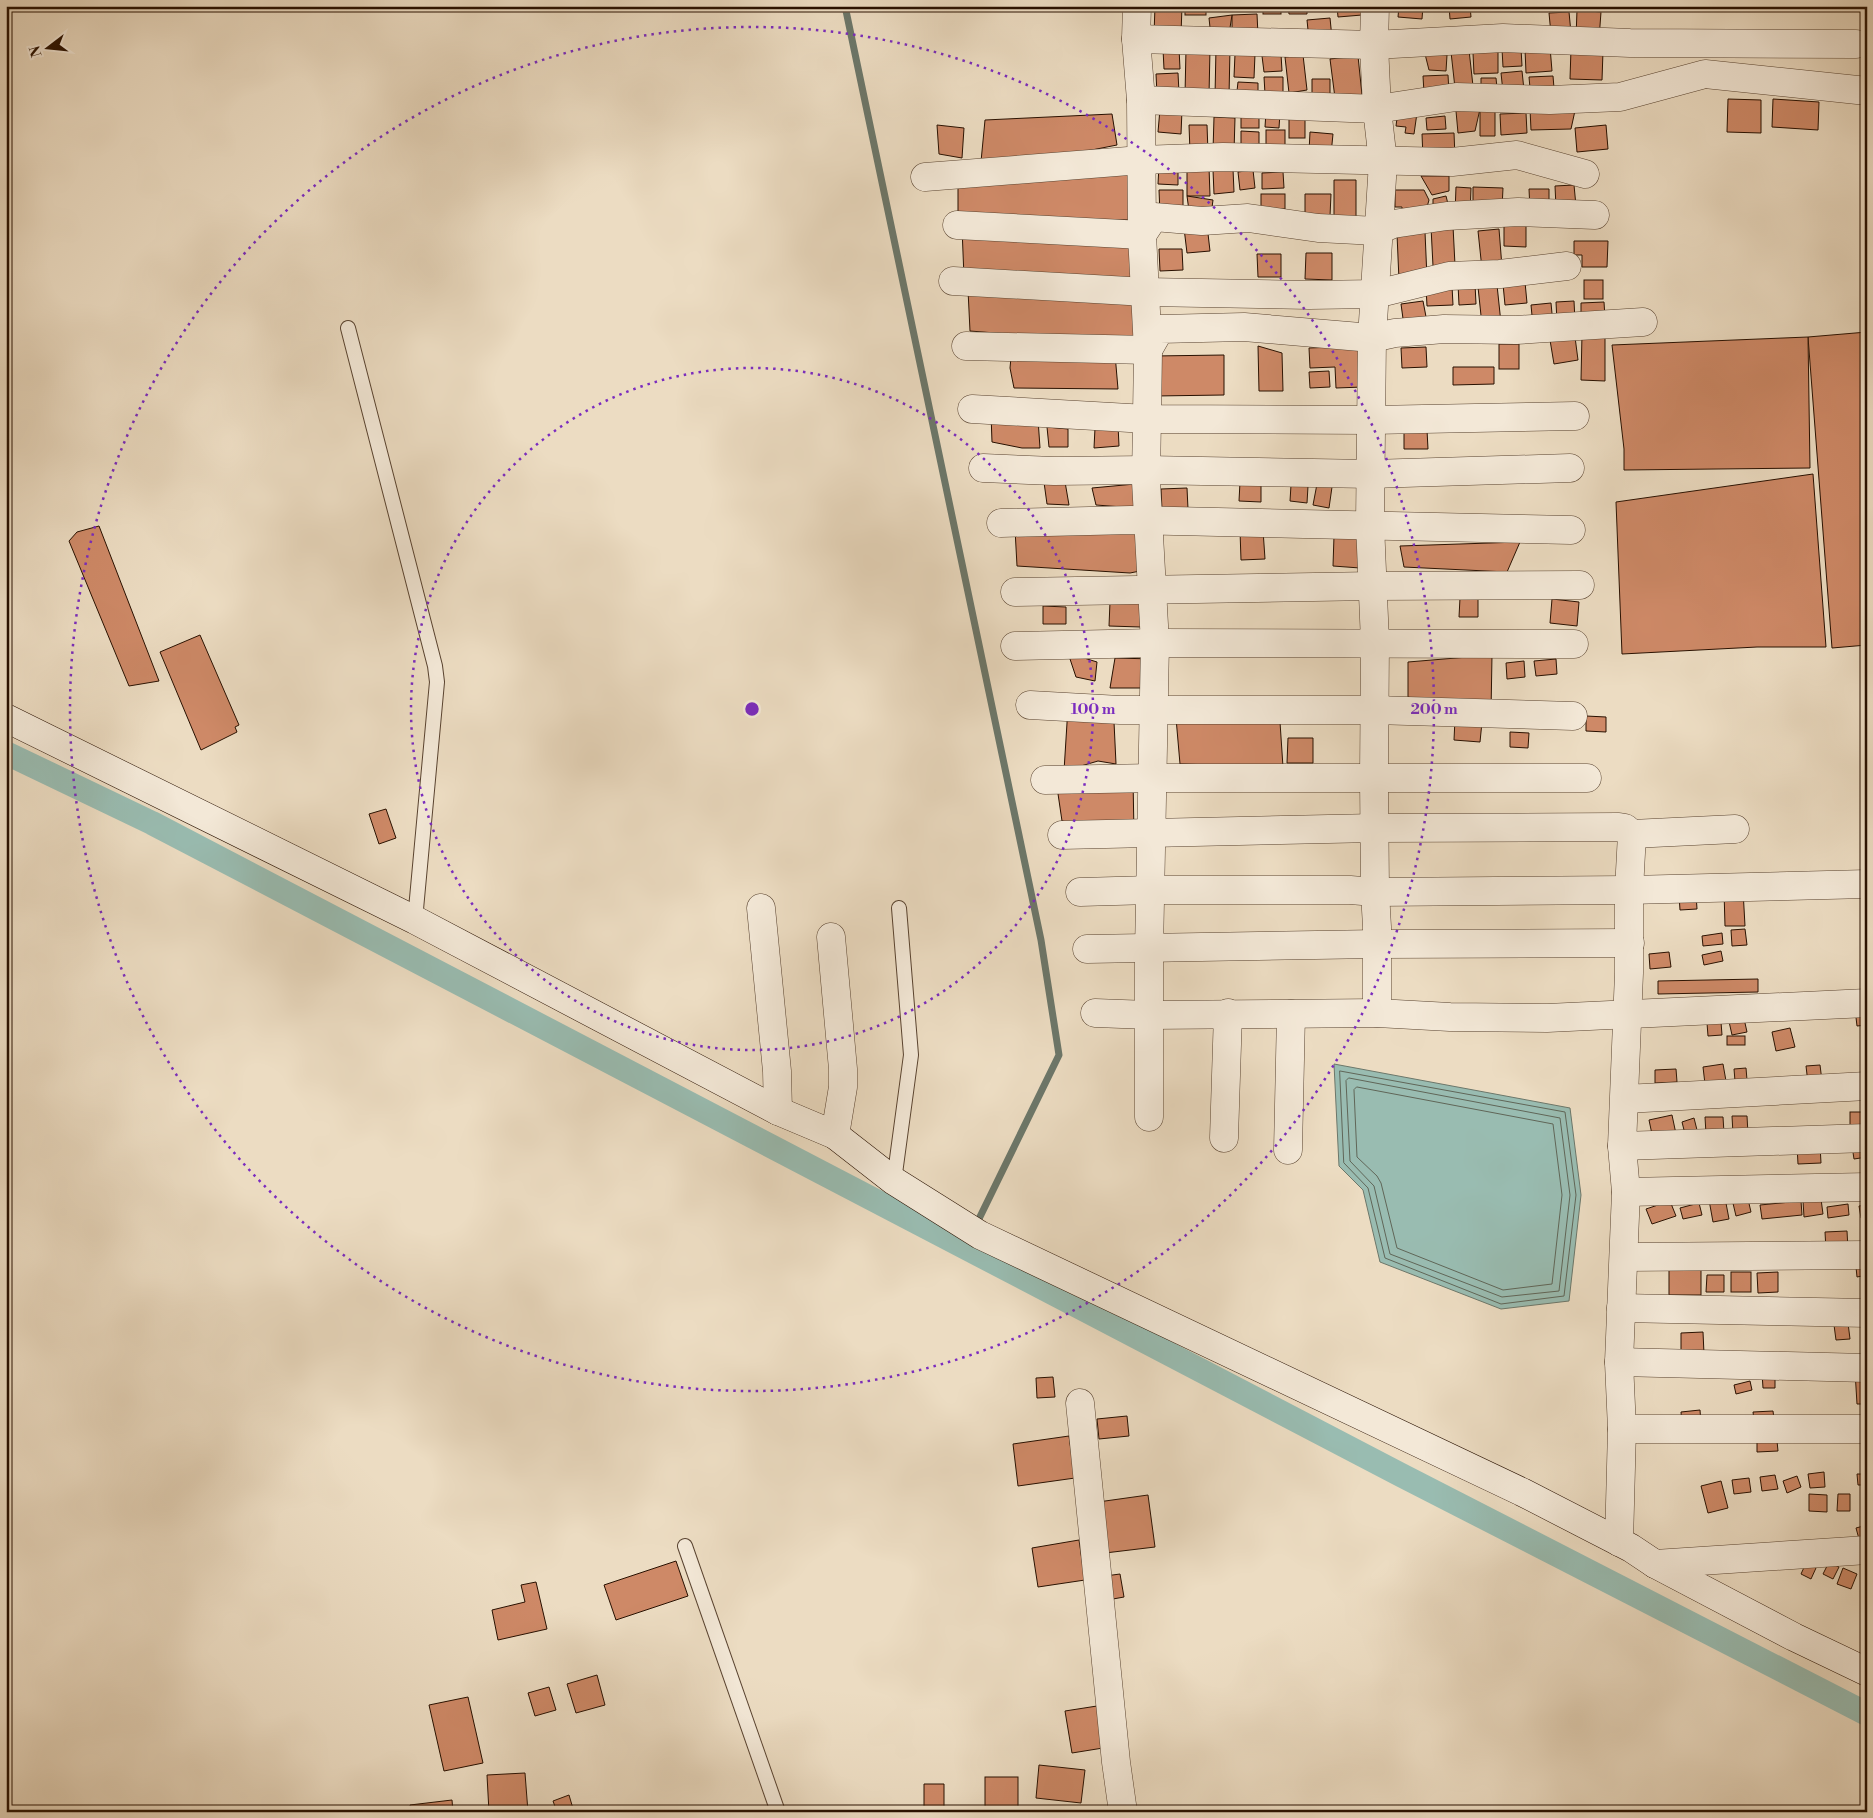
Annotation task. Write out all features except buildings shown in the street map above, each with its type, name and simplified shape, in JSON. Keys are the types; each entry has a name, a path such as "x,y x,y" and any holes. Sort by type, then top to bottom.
{"street":[{"path":"1137,6 1136,39 1141,100 1142,235 1148,350 1148,520 1155,643 1154,778 1149,948 1149,1117"},
{"path":"1376,6 1374,45 1377,109 1383,162 1372,338 1370,524 1375,642 1376,1014"},
{"path":"1136,39 1374,45 1503,38 1630,43 1856,44"},
{"path":"1141,100 1377,109 1456,97 1550,100 1620,97 1705,74 1867,91"},
{"path":"925,177 1142,160 1222,158 1452,162 1517,156 1585,174"},
{"path":"1142,235 1154,217 1202,221 1248,218 1318,228 1378,231 1393,224 1447,216 1518,212 1595,215"},
{"path":"957,225 1142,235"},
{"path":"953,281 1146,292 1309,295 1376,294 1449,276 1500,274 1567,266"},
{"path":"1148,350 1160,329 1244,327 1372,338 1395,333 1444,329 1516,330 1643,322"},
{"path":"966,346 1148,350"},
{"path":"972,409 1147,419 1372,420 1575,416"},
{"path":"983,468 1054,471 1147,470 1371,474 1570,468"},
{"path":"1001,523 1148,520 1571,530"},
{"path":"1015,592 1373,586 1580,585"},
{"path":"1015,646 1375,642 1574,644"},
{"path":"1030,705 1154,710 1374,710 1573,716"},
{"path":"6,718 415,920 778,1111 836,1135 894,1181 970,1229 1522,1492 1619,1542 1655,1564 1794,1637 1867,1672"},
{"path":"1045,780 1154,778 1587,778"},
{"path":"1062,835 1375,828 1619,827 1625,828 1632,834 1735,829"},
{"path":"1619,1542 1622,1429 1619,1362 1626,1192 1622,1146 1628,1015 1629,890 1632,834"},
{"path":"1080,892 1151,890 1340,890 1375,892 1629,890 1867,884"},
{"path":"761,908 777,1072 778,1111"},
{"path":"831,937 843,1069 843,1087 836,1135"},
{"path":"1087,949 1377,944 1630,943"},
{"path":"1095,1013 1149,1015 1228,1013 1376,1014 1547,1018 1867,1003"},
{"path":"1224,1138 1228,1013"},
{"path":"1288,1150 1291,1014"},
{"path":"1625,1099 1867,1086"},
{"path":"1622,1146 1867,1138"},
{"path":"1626,1192 1867,1187"},
{"path":"1624,1257 1867,1255"},
{"path":"1621,1308 1867,1313"},
{"path":"1619,1362 1867,1368"},
{"path":"1080,1404 1116,1762 1123,1812"},
{"path":"1622,1429 1867,1429"},
{"path":"1655,1564 1867,1550"}],"lane":[{"path":"348,328 435,666 437,682 415,920"},
{"path":"894,1181 911,1055 899,908"},
{"path":"685,1546 778,1812"}],"water":[{"path":"1334,1064 1570,1108 1581,1195 1569,1301 1501,1309 1380,1262 1363,1190 1339,1166"}],"waterway":[{"path":"845,6 1041,940 1059,1055 975,1227"},
{"path":"6,753 152,823 1401,1475 1867,1714"}]}
